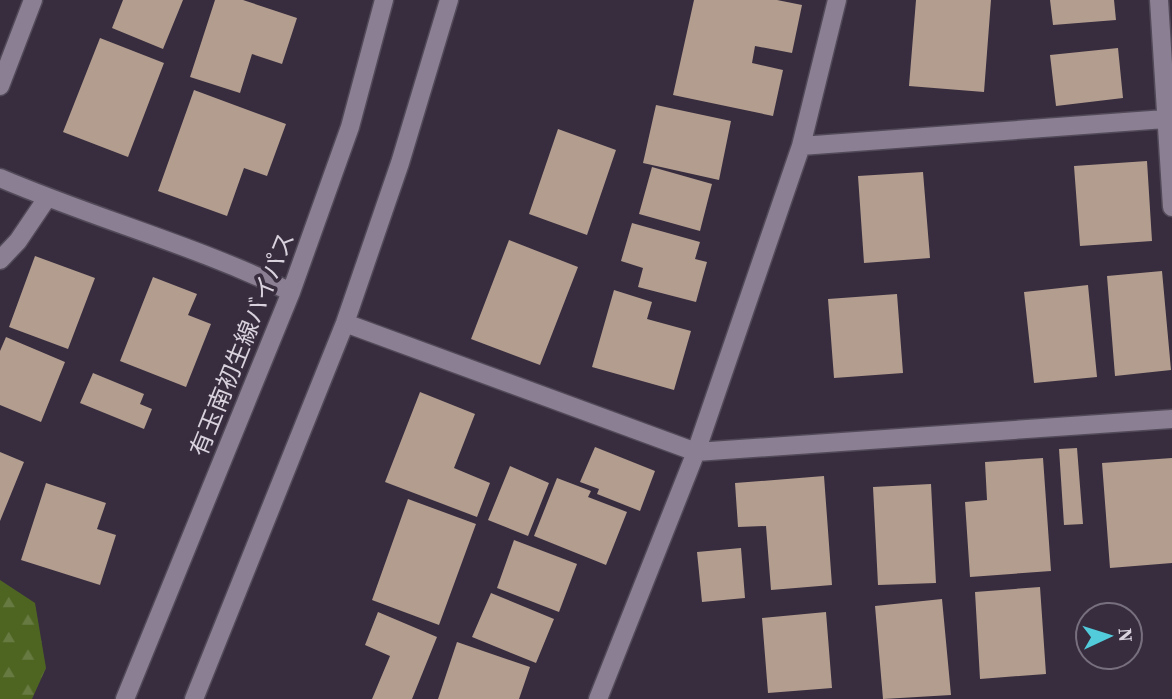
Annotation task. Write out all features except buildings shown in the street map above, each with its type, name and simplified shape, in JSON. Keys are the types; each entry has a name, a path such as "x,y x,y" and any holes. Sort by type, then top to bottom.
{"street":[{"path":"0,86 33,0"},
{"name":"有玉南初生線バイパス","path":"125,699 291,292 350,127 384,0"},
{"path":"194,699 345,323 400,163 449,0"},
{"path":"598,699 696,452 801,146 837,0"},
{"path":"1159,0 1172,206"},
{"path":"801,146 1165,119"},
{"path":"0,178 47,198 241,267 291,292"},
{"path":"0,260 18,241 47,198"},
{"path":"345,323 696,452 1172,419"}],"green space":[{"path":"0,580 35,603 46,668 32,699 0,699"}]}
